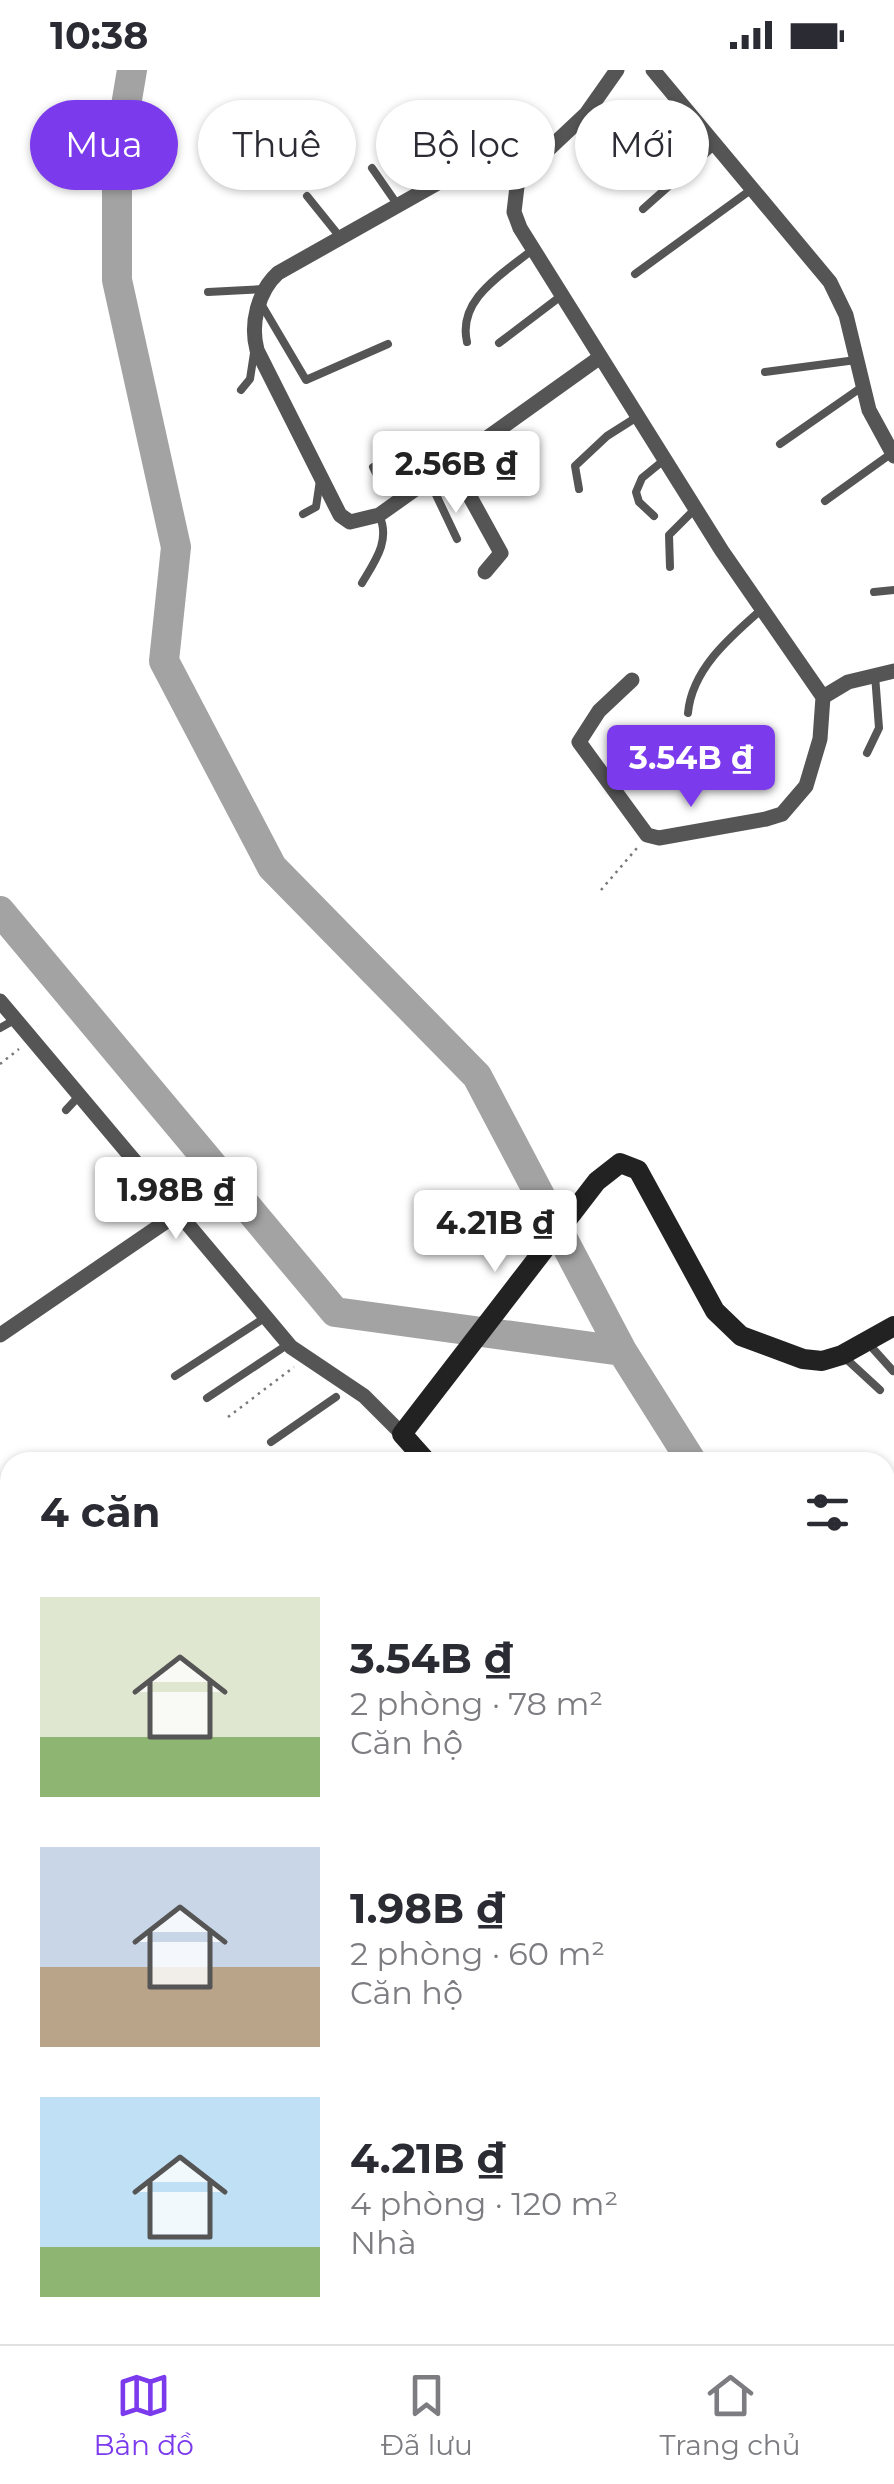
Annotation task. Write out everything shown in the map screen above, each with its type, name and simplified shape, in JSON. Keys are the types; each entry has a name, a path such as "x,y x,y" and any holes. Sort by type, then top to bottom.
{"main road":[{"path":"418,1452 402,1434 434,1399 598,1181 620,1163 638,1170 715,1311 741,1336 803,1359 822,1361 842,1356 894,1326"}],"street":[{"path":"555,143 586,114 618,70"},
{"path":"653,70 830,282 846,316 862,387 893,455"},
{"path":"424,190 278,273 262,296 254,338 340,515 350,522 379,516 599,358"},
{"path":"517,190 514,212 533,250 664,460 823,696 820,739 806,786 782,814 660,838 647,835 579,742 599,710 632,680"},
{"path":"452,464 501,553 485,572"},
{"path":"823,696 894,671"},
{"path":"0,1001 288,1344 348,1387 402,1434"},
{"path":"0,1335 180,1212"}],"lane":[{"path":"643,208 715,144"},
{"path":"372,168 397,204"},
{"path":"635,274 752,190"},
{"path":"307,196 340,237"},
{"path":"468,342 467,314 481,292 533,250"},
{"path":"208,292 262,296 306,380 388,344"},
{"path":"499,344 561,296"},
{"path":"240,390 253,370 254,338"},
{"path":"766,372 856,360"},
{"path":"780,444 862,387"},
{"path":"579,489 575,466 607,436 637,417"},
{"path":"406,436 476,446"},
{"path":"825,501 893,455"},
{"path":"654,516 639,502 636,492 642,478 664,460"},
{"path":"373,467 382,486 407,496"},
{"path":"302,514 316,507 320,476"},
{"path":"428,480 457,539"},
{"path":"670,567 669,535 696,509"},
{"path":"362,583 382,549 386,529 379,516"},
{"path":"874,592 894,590"},
{"path":"688,713 694,682 727,640 762,609"},
{"path":"867,753 879,728 875,675"},
{"path":"0,1028 16,1019"},
{"path":"66,1110 81,1095"},
{"path":"175,1376 266,1316"},
{"path":"867,1342 893,1370"},
{"path":"207,1398 288,1344"},
{"path":"842,1356 880,1390"},
{"path":"271,1442 336,1397"}],"path":[{"path":"601,890 647,835"},
{"path":"0,1064 20,1048"},
{"path":"228,1418 305,1359"}],"waterway":[{"path":"132,70 117,159 117,280 176,547 164,661 272,867 477,1076 622,1351"},
{"path":"0,911 335,1312 622,1351 686,1452"}]}
